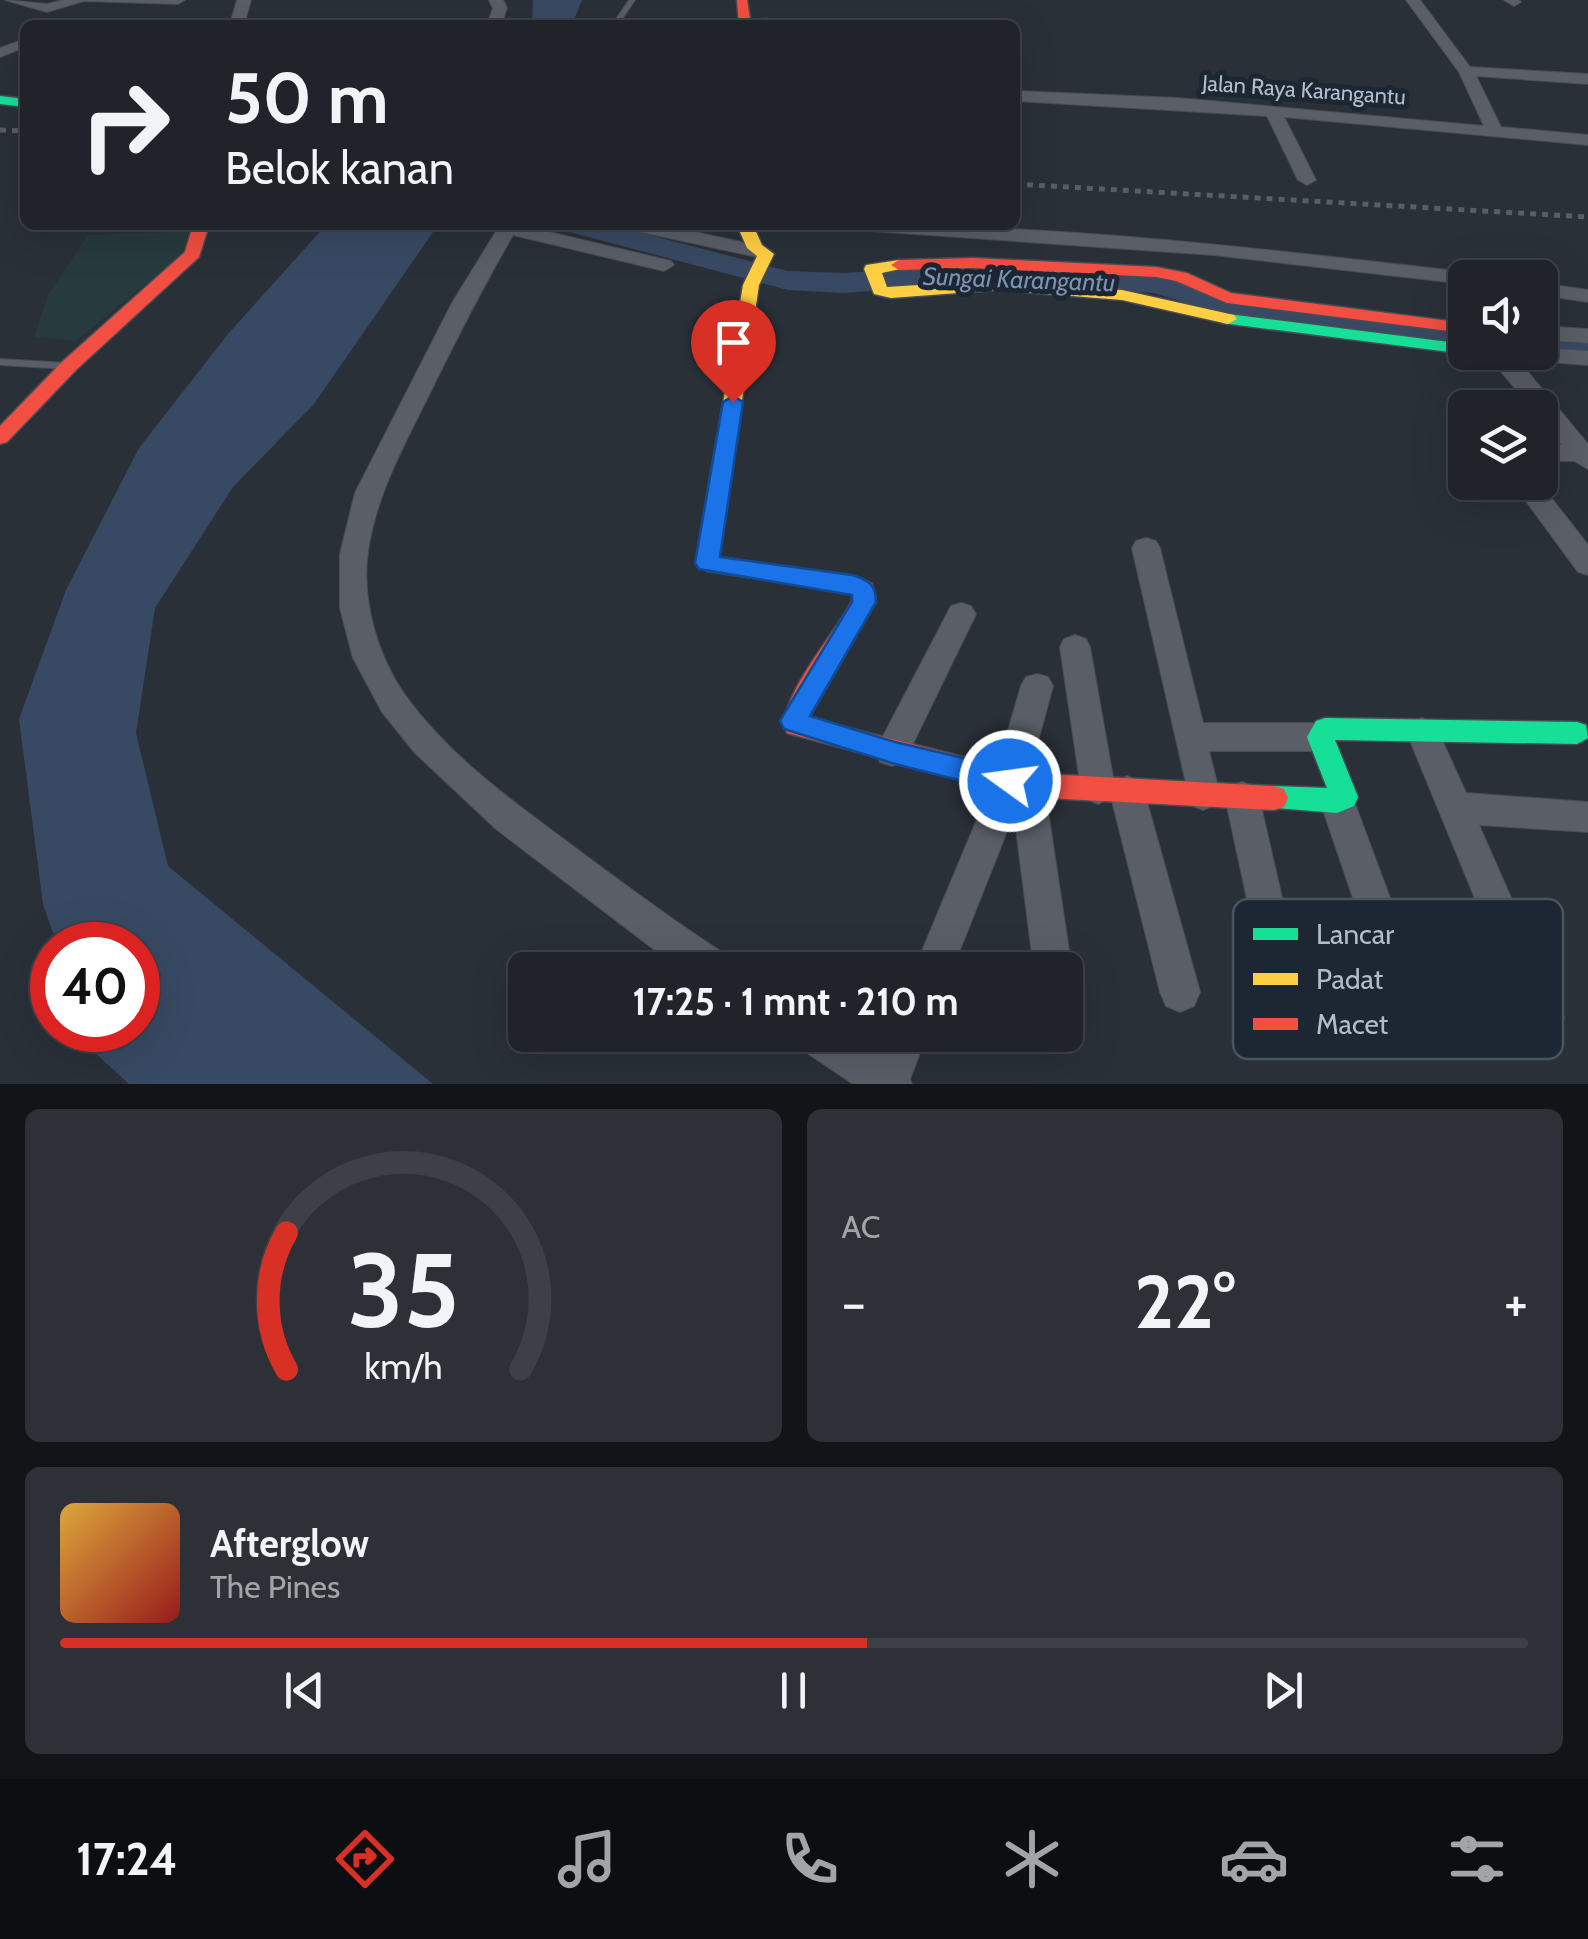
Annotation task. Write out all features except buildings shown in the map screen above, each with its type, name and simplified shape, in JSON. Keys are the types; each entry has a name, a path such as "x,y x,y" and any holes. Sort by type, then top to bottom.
{"street":[{"path":"12,0 52,8 78,0"},
{"path":"90,0 178,0"},
{"path":"1413,0 1466,71 1494,130"},
{"path":"1466,71 1588,79"},
{"name":"Jalan Raya Karangantu","path":"1020,96 1178,102 1588,140"},
{"path":"1273,112 1307,180"},
{"path":"0,438 69,366 192,254 199,230"},
{"path":"507,230 463,303 368,493 360,517 352,580 361,638 388,696 409,728 464,784 686,952"},
{"path":"525,230 664,265"},
{"path":"656,230 760,256"},
{"path":"747,230 760,256 751,285 707,563 852,584 864,590 864,602 793,721 892,752 1018,783 1337,801 1344,798 1320,737"},
{"path":"946,230 1213,248 1448,276"},
{"path":"877,281 898,292 987,285 1122,295 1235,322 1266,315 1448,327"},
{"path":"1558,292 1588,296"},
{"path":"1266,315 1448,346"},
{"path":"1558,334 1588,336"},
{"path":"1558,356 1588,358"},
{"path":"1512,370 1585,457"},
{"path":"1558,455 1585,457"},
{"path":"1539,500 1588,565"},
{"path":"1146,548 1203,795"},
{"path":"892,752 962,614"},
{"path":"1075,647 1112,790 1180,992"},
{"path":"941,952 1018,783 1037,686"},
{"path":"1190,737 1320,737 1329,728 1576,733"},
{"path":"1422,731 1494,899"},
{"path":"1018,783 1050,952"},
{"path":"1242,798 1264,899"},
{"path":"1337,801 1372,899"},
{"path":"1456,808 1588,817"},
{"path":"841,1052 889,1083 901,1052"}],"lane":[{"path":"0,362 69,366"}],"path":[{"path":"744,15 821,20"}],"green space":[{"path":"193,231 188,249 76,341 34,337 48,295 88,235"}],"water":[{"path":"533,0 582,0 574,20 532,20"},
{"path":"322,230 435,230 314,404 233,487 155,608 136,733 168,866 433,1084 129,1084 94,1052 160,1052 160,922 49,922 43,904 19,719 66,590 139,448 228,334"}],"waterway":[{"name":"Sungai Karangantu","path":"595,230 788,280 843,283 980,274 1157,284 1243,311 1448,331"},
{"name":"Sungai Karangantu","path":"1558,342 1588,345"}],"railway":[{"path":"0,130 20,131"},
{"path":"1020,184 1588,217"}],"traffic: fast":[{"path":"0,100 20,102"},
{"path":"1228,319 1448,347"},
{"path":"1274,798 1337,801 1344,797 1320,737 1325,729 1577,733"}],"traffic: slow":[{"path":"747,230 755,248 766,254 751,285 707,563 852,584 864,590 864,602 850,625"},
{"path":"899,265 872,269 880,290 891,293 998,285 1122,295 1228,319"}],"traffic: jam":[{"path":"742,0 744,20"},
{"path":"0,438 69,366 193,254 200,230"},
{"path":"899,265 973,263 1156,272 1181,277 1227,298 1448,326"},
{"path":"850,625 796,712 796,725 1027,785 1274,798"}],"route":[{"path":"733,402 707,563 852,584 864,590 864,602 793,721 895,753 1010,781"}]}
